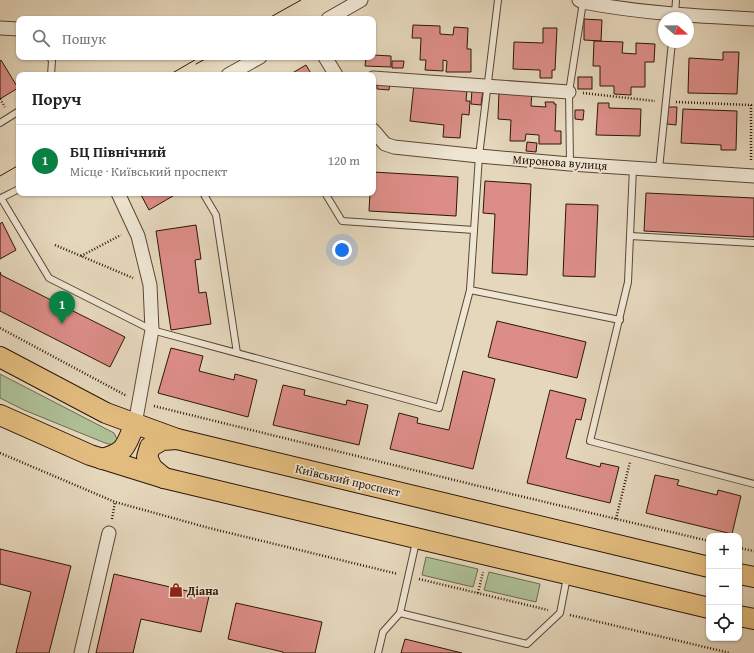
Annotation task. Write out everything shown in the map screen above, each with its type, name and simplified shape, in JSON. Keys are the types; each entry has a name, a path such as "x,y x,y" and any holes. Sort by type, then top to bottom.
{"main road":[{"name":"Київський проспект","path":"0,356 106,413 177,440 706,566"},
{"path":"0,415 90,456 164,478 706,607"},
{"path":"102,459 116,455 125,448 135,424"},
{"path":"164,478 152,468 147,457 150,447 162,440 177,440"},
{"path":"742,575 754,577"},
{"path":"742,617 754,619"}],"street":[{"path":"333,16 361,0"},
{"path":"581,1 620,9 658,14"},
{"path":"694,17 754,19"},
{"path":"0,28 16,29"},
{"path":"233,72 255,60"},
{"path":"326,60 334,72"},
{"path":"376,78 569,92"},
{"name":"Миронова вулиця","path":"376,134 385,144 394,147 570,164 752,176"},
{"path":"119,196 138,236 150,285 152,330 135,424"},
{"path":"81,653 109,533"}],"lane":[{"path":"16,190 1,198 49,278 152,330 439,408 470,290 479,156 498,0"},
{"path":"675,12 676,0"},
{"path":"570,164 569,92 581,1"},
{"path":"660,169 671,48"},
{"path":"51,72 52,60"},
{"path":"0,123 16,113"},
{"path":"633,167 628,282 590,441 754,484"},
{"path":"205,196 216,215 237,353"},
{"path":"327,196 342,221 474,230"},
{"path":"630,236 754,243"},
{"path":"470,290 620,320"},
{"path":"378,653 383,632 400,613 417,538"},
{"path":"400,613 527,644 560,613 568,574"}],"path":[{"path":"569,92 666,102 751,105 752,176"},
{"path":"81,256 134,228"},
{"path":"54,245 150,285"},
{"path":"0,328 139,402 706,540"},
{"path":"0,452 115,502 209,528 408,577 730,653"},
{"path":"616,519 632,452"},
{"path":"742,549 754,552"}],"green space":[{"path":"0,374 114,433 117,439 114,445 105,443 24,410 0,398"},
{"path":"426,557 478,569 473,587 422,575"},
{"path":"489,572 540,584 536,602 484,590"}],"building":[{"path":"584,19 602,20 601,41 584,40"},
{"path":"413,25 440,26 440,34 453,35 454,27 468,28 467,49 471,49 471,72 446,72 447,61 443,60 443,71 425,70 426,60 420,60 421,38 412,38"},
{"path":"543,28 557,28 555,70 552,70 552,78 540,78 540,70 513,69 514,42 543,43"},
{"path":"594,41 623,42 622,53 636,54 636,43 655,44 654,62 645,62 645,87 631,87 631,95 614,94 614,86 600,86 600,66 593,66"},
{"path":"723,52 739,52 737,94 688,93 689,58 723,60"},
{"path":"376,55 391,56 391,67 365,66 366,60 376,60"},
{"path":"1,60 16,85 16,89 0,99"},
{"path":"392,61 404,61 403,68 392,68"},
{"path":"306,65 310,72 294,72"},
{"path":"578,77 592,77 592,89 578,89"},
{"path":"377,81 390,82 389,90 377,89"},
{"path":"414,84 467,89 466,101 470,101 469,115 462,114 460,138 443,137 444,125 410,121"},
{"path":"472,89 483,90 481,105 471,104"},
{"path":"499,90 532,91 531,106 546,107 545,102 554,102 554,104 556,104 555,131 561,131 561,144 539,144 539,135 526,134 525,141 510,141 511,120 498,119"},
{"path":"598,103 609,103 609,108 641,109 640,136 596,135"},
{"path":"668,107 677,107 676,125 667,124"},
{"path":"683,109 737,111 736,150 721,150 721,145 681,143"},
{"path":"575,110 584,110 583,120 575,119"},
{"path":"527,142 537,143 536,152 526,151"},
{"path":"376,172 458,177 456,216 369,211 370,196 376,196"},
{"path":"485,181 531,184 527,275 492,273 495,214 483,213"},
{"path":"646,193 754,198 754,237 644,231"},
{"path":"142,196 173,196 149,210"},
{"path":"566,204 598,205 595,277 563,276"},
{"path":"2,222 16,250 0,259 0,224"},
{"path":"196,225 201,259 195,260 199,293 206,292 211,324 171,330 156,231"},
{"path":"0,272 1,275 125,337 110,367 0,311"},
{"path":"497,321 586,342 577,378 488,357"},
{"path":"171,348 203,356 199,371 234,380 235,374 257,380 248,417 158,393"},
{"path":"463,371 495,379 473,469 390,449 399,413 418,418 417,423 449,430"},
{"path":"283,385 305,390 304,395 346,405 347,400 368,405 359,445 273,425"},
{"path":"550,390 586,399 581,420 576,419 566,458 600,467 601,463 619,467 610,503 527,483"},
{"path":"655,475 679,480 677,485 717,495 718,490 741,496 732,533 646,513"},
{"path":"0,549 71,566 49,653 16,653 31,592 0,584"},
{"path":"114,574 209,596 201,632 141,619 133,653 96,653"},
{"path":"236,603 322,622 315,653 283,653 228,639"},
{"path":"405,639 462,653 401,653"}],"tram line":[{"path":"272,16 301,0"},
{"path":"174,72 195,60"},
{"path":"196,64 203,60"},
{"path":"0,176 16,167"}],"place":[{"name":"БЦ Північний","path":"62,324"},
{"name":"Діана","path":"176,590"}]}
